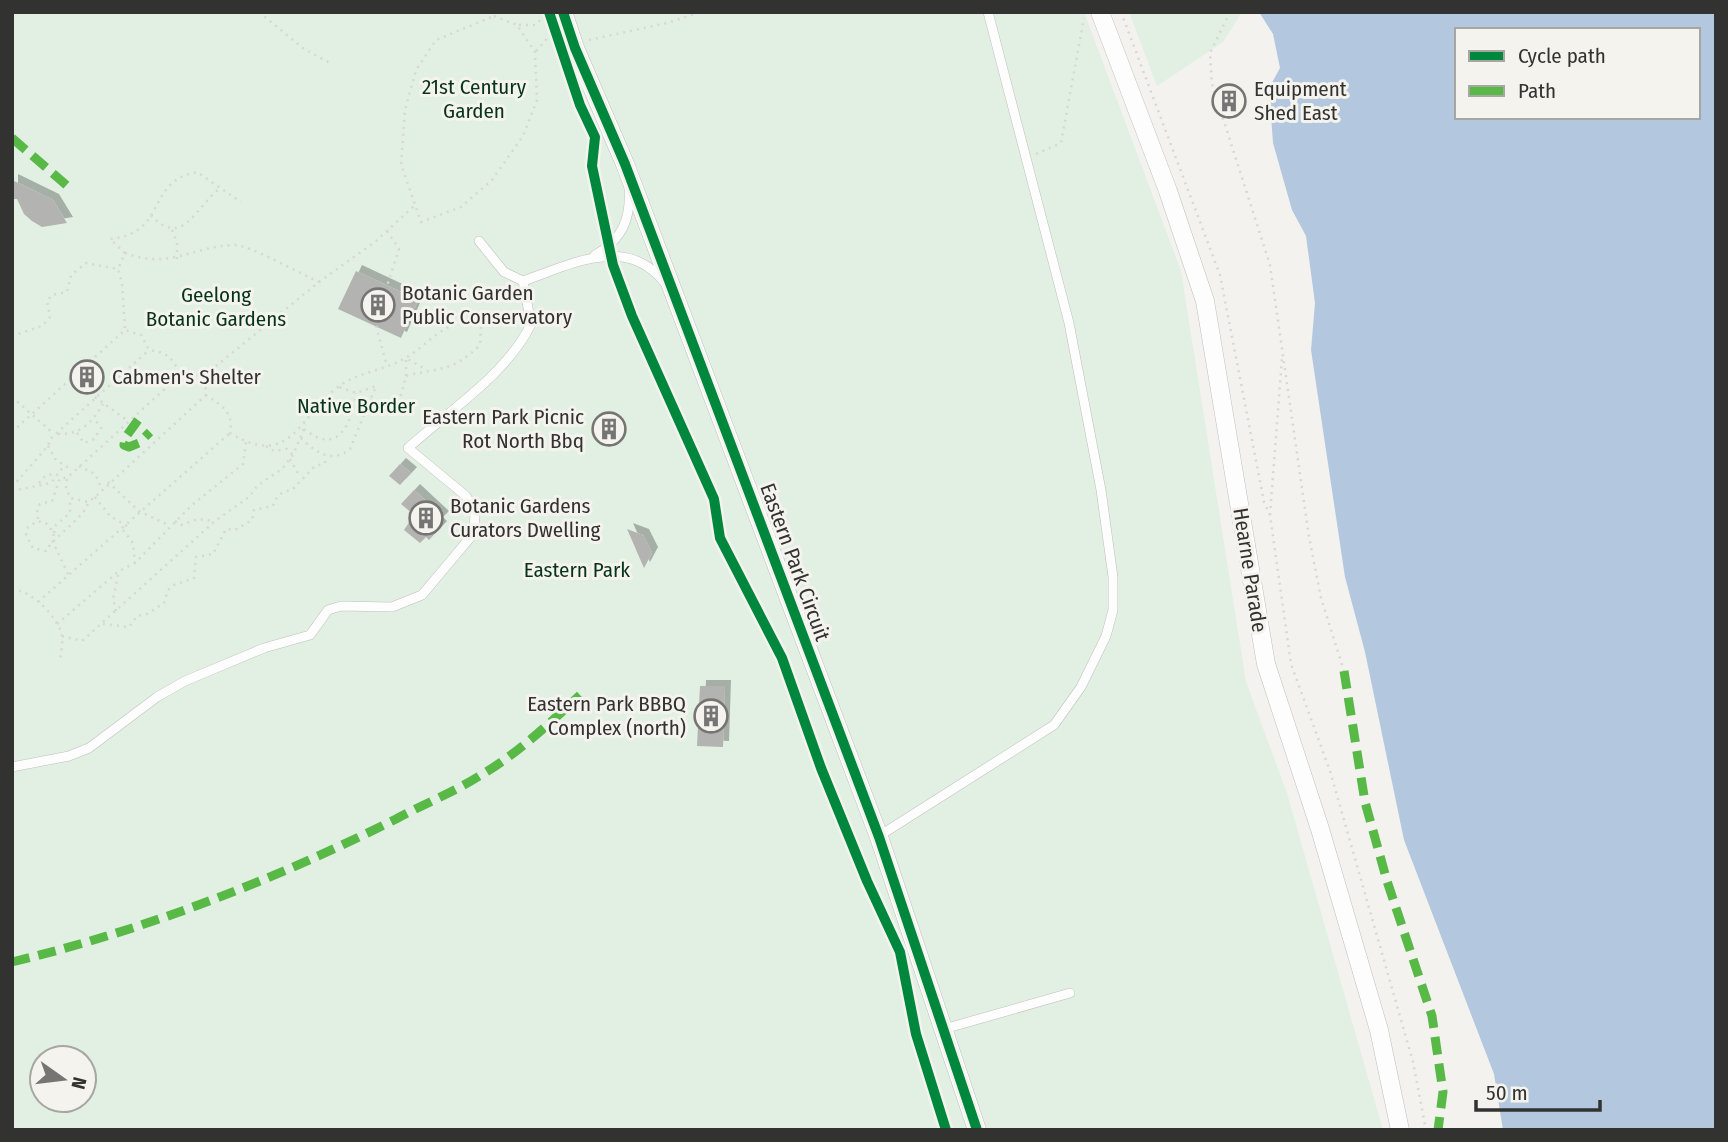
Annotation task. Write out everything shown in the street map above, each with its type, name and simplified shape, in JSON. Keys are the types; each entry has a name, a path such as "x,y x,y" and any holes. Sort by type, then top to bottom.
{"street":[{"name":"Hearne Parade","path":"1100,12 1173,203 1206,301 1266,664 1316,818 1371,1004 1400,1130"},
{"name":"Eastern Park Circuit","path":"558,17 573,44 625,164 878,837 977,1130"}],"lane":[{"path":"878,837 1054,725 1081,688 1102,645 1113,610 1112,578 1097,465 1069,323 989,12"},
{"path":"478,241 504,272 523,281 610,250 627,221 629,194 625,164"},
{"path":"610,250 648,265 671,292"},
{"path":"12,767 69,756 89,748 157,697 185,681 264,648 310,635 328,610 341,606 392,607 422,595 474,533 477,524 475,511 466,496 408,448 494,376 511,357 531,324 523,281"},
{"path":"944,1029 1070,993"}],"path":[{"path":"259,12 304,50 330,62"},
{"path":"517,25 535,52 537,100 523,136 492,180 461,206 421,222 401,164 405,110 416,70 436,40 495,16 517,25 535,25 549,12 558,17"},
{"path":"535,52 555,30 561,49 701,12"},
{"path":"1027,157 1061,143 1087,12"},
{"path":"1230,12 1212,45 1209,71 1231,151 1270,265 1319,586 1344,671"},
{"path":"595,137 591,162 610,250 636,326 714,499 720,538 782,658 821,768 894,940"},
{"path":"241,202 197,172 183,175 160,195 149,222 129,237 110,239 125,253 143,260 177,259 195,251 239,245 319,282"},
{"path":"151,215 162,227 172,230 182,227 219,189"},
{"path":"38,520 28,527 26,534 33,548 46,551 56,525 70,513 70,498 66,487 67,478 73,471 180,375 205,375 319,282 387,231 414,206"},
{"path":"172,230 177,242 177,259"},
{"path":"387,231 399,249 387,286"},
{"path":"125,253 118,269 122,283 125,330"},
{"path":"12,336 42,326 50,317 47,301 52,295 67,292 71,275 86,262 118,269"},
{"path":"266,446 284,442 306,424 338,387 406,358 442,330 458,323 470,322 481,327 480,345 465,360 448,369 427,370 406,376"},
{"path":"376,327 387,366"},
{"path":"125,330 141,335 149,350"},
{"path":"12,432 125,330"},
{"path":"12,489 56,434 149,350 162,352 174,360 180,375"},
{"path":"1283,355 1270,516 1289,654 1330,771 1413,1062 1426,1130"},
{"path":"406,358 427,370"},
{"path":"369,399 384,405 400,399 406,376 406,358"},
{"path":"205,375 206,395"},
{"path":"301,438 311,448 328,457 342,456 350,449 375,384 356,393 338,387"},
{"path":"304,429 316,438 327,440 340,435 348,426 356,393"},
{"path":"38,602 123,530 139,511 230,433 232,420 226,409 206,395"},
{"path":"52,540 83,513 88,502 108,482 206,395"},
{"path":"12,397 56,434 77,433 94,418 103,404"},
{"path":"95,397 128,421"},
{"path":"77,433 84,443 94,439 101,428 94,418"},
{"path":"62,636 82,641 215,521 282,469 293,455 306,424"},
{"path":"230,433 246,442 266,446 274,451 287,449 293,455"},
{"path":"57,624 118,571 135,563 175,521 243,464 246,442"},
{"path":"48,446 64,466 73,471"},
{"path":"102,624 129,627 137,616 147,614 161,605 174,585 194,579 196,557 213,554 226,529 235,530 249,523 254,510 273,506 275,498 285,491 292,491 301,478 314,466 324,464 328,457"},
{"path":"290,459 301,478"},
{"path":"12,489 51,483 64,466"},
{"path":"79,466 95,474 102,489"},
{"path":"38,484 46,475 56,474"},
{"path":"38,520 37,509 40,504 52,501 60,478 67,478"},
{"path":"108,482 139,511 170,526"},
{"path":"95,497 110,516 127,526"},
{"path":"70,498 88,502"},
{"path":"175,521 181,525 198,519 215,521"},
{"path":"38,520 47,524 54,533"},
{"path":"123,530 133,543 135,563"},
{"path":"52,540 59,552 63,569 68,574"},
{"path":"116,611 113,599 118,571"},
{"path":"12,590 21,589 38,602 57,624 62,636 60,659"},
{"path":"903,966 916,1034 946,1130"}],"green space":[{"name":"Eastern Park","path":"12,12 1084,12 1181,271 1246,682 1287,793 1383,1130 12,1130"},
{"path":"1129,12 1242,12 1223,42 1157,86"}],"water":[{"path":"1259,12 1716,12 1716,1130 1503,1130 1494,1074 1404,840 1365,652 1345,577 1311,350 1315,303 1306,236 1292,210 1273,143 1269,88 1280,68 1273,34"}],"building":[{"path":"12,180 53,200 67,223 42,227 32,221 24,214 17,199 12,199"},
{"name":"Botanic Garden Public Conservatory","path":"356,271 418,300 401,338 338,309"},
{"name":"Eastern Park Picnic Rot North Bbq","path":"606,422 612,422 616,429 612,436 606,436 602,432 602,426"},
{"path":"400,464 411,473 400,485 389,476"},
{"name":"Botanic Gardens Curators Dwelling","path":"414,490 443,517 437,523 441,527 429,540 426,537 420,543 404,530 414,515 401,504"},
{"path":"627,529 643,535 652,553 644,568"},
{"name":"Eastern Park BBBQ Complex (north)","path":"700,686 725,686 723,747 697,746"}],"marked path":[{"path":"12,138 72,190"},
{"path":"138,420 125,438 124,445 129,447 139,443 150,432"},
{"path":"1344,671 1365,802 1387,881 1432,1016 1443,1092 1438,1130"},
{"path":"12,962 160,919 256,883 350,841 460,787 494,767 533,738 580,695"}],"cycle path":[{"path":"549,12 580,105 595,137 592,166 613,265 632,316 714,499 720,538 782,658 821,768 867,881 900,952 916,1034 946,1130"},
{"path":"563,12 575,48 625,164 879,837 977,1130"}],"place":[{"name":"Equipment Shed East","path":"1229,101"},
{"name":"Botanic Garden Public Conservatory","path":"378,305"},
{"name":"Cabmen's Shelter","path":"87,377"},
{"name":"Eastern Park Picnic Rot North Bbq","path":"609,429"},
{"name":"Botanic Gardens Curators Dwelling","path":"426,518"},
{"name":"Eastern Park BBBQ Complex (north)","path":"711,716"}],"park label":[{"name":"21st Century Garden","path":"474,99"},
{"name":"Geelong Botanic Gardens","path":"216,307"},
{"name":"Native Border","path":"356,406"}]}
